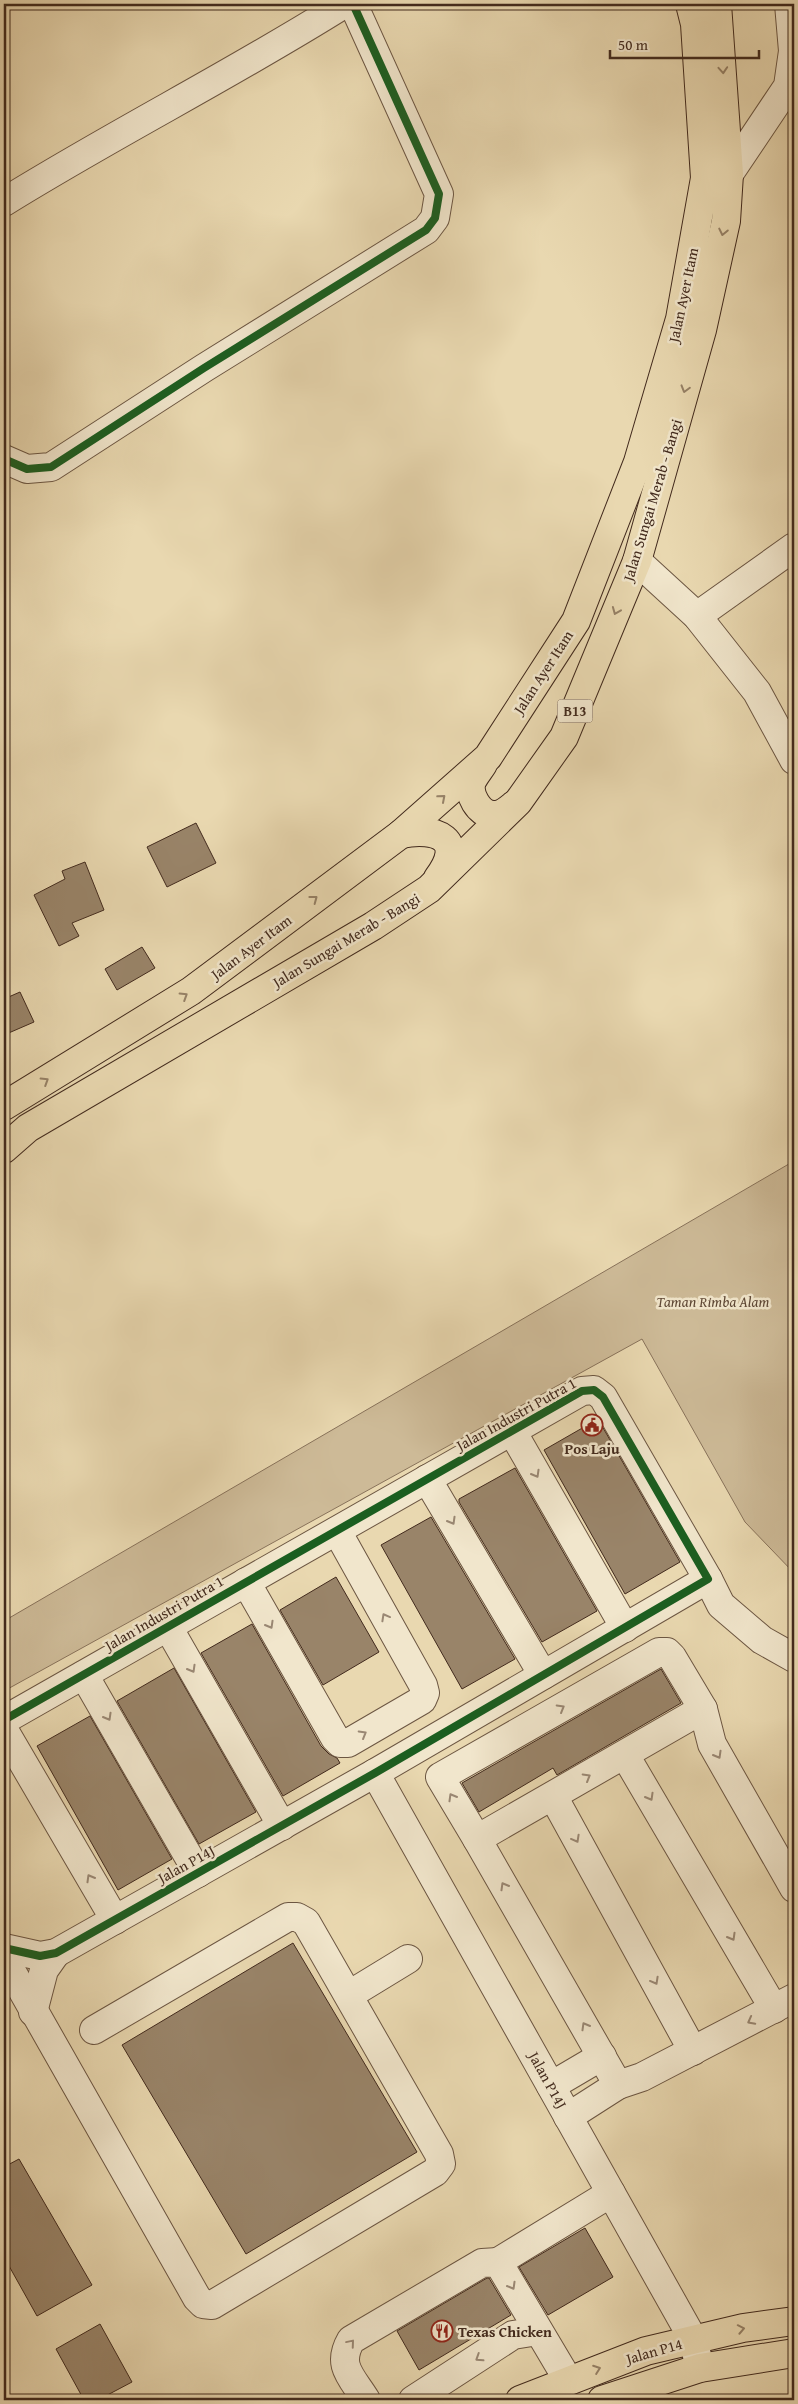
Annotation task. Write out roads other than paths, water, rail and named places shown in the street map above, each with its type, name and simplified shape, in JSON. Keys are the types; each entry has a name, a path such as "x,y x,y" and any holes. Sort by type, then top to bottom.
{"main road":[{"name":"Jalan Ayer Itam","path":"4,1106 191,991 401,834 488,757 576,621 638,462 680,319 705,178 695,24 690,4"},
{"name":"Jalan Sungai Merab - Bangi","path":"4,1148 28,1128 373,926 430,889 518,802 564,738 637,561 702,330 726,221 730,174 717,4"},
{"path":"488,757 472,781 471,791 474,801 481,810 493,815 504,812 518,802"},
{"path":"401,834 427,831 438,834 445,840 449,849 449,859 430,889"},
{"name":"Jalan P14","path":"520,2400 646,2351 743,2328 794,2321"},
{"name":"Jalan P14","path":"602,2400 700,2368 794,2353"}],"street":[{"path":"4,202 69,162 293,36 344,4"},
{"path":"4,459 27,469 51,467 204,368 426,230 435,218 439,194 353,4"},
{"path":"730,174 788,86 793,51 789,4"},
{"path":"697,616 794,547"},
{"path":"637,561 697,616 757,692 794,760"},
{"name":"Jalan Industri Putra 1","path":"4,1720 582,1391 594,1390 603,1397 708,1579"},
{"path":"512,1431 625,1628"},
{"path":"427,1479 542,1675"},
{"name":"Jalan Industri Putra 1","path":"246,1582 335,1738 340,1743 348,1743 422,1700 425,1693 423,1685 336,1531"},
{"path":"376,1773 708,1579 721,1605 762,1640 794,1658"},
{"path":"168,1627 282,1826"},
{"path":"618,2085 440,1777 659,1652 666,1652 672,1657 703,1709 712,1744 794,1888"},
{"path":"84,1675 198,1873"},
{"path":"477,1840 703,1709"},
{"path":"4,1730 115,1920"},
{"path":"568,2116 618,2085 642,2077 784,2004 626,1755"},
{"name":"Jalan P14J","path":"4,1948 40,1956 56,1952 376,1773 694,2339 700,2368"},
{"path":"553,1796 693,2051"},
{"path":"4,1958 197,2298 203,2304 212,2305 435,2172 441,2164 439,2154 306,1922 297,1917 288,1917 94,2030"},
{"path":"33,2012 44,1970 56,1952"},
{"path":"348,1995 408,1959"},
{"path":"551,2086 602,2056"},
{"path":"366,2400 344,2363 344,2352 351,2340 482,2263 498,2262 611,2193"},
{"path":"498,2262 568,2380"},
{"path":"413,2400 514,2335 538,2331"}],"place":[{"name":"Pos Laju","path":"592,1425"},
{"name":"Texas Chicken","path":"442,2331"}],"park label":[{"name":"Taman Rimba Alam","path":"713,1301"}]}
